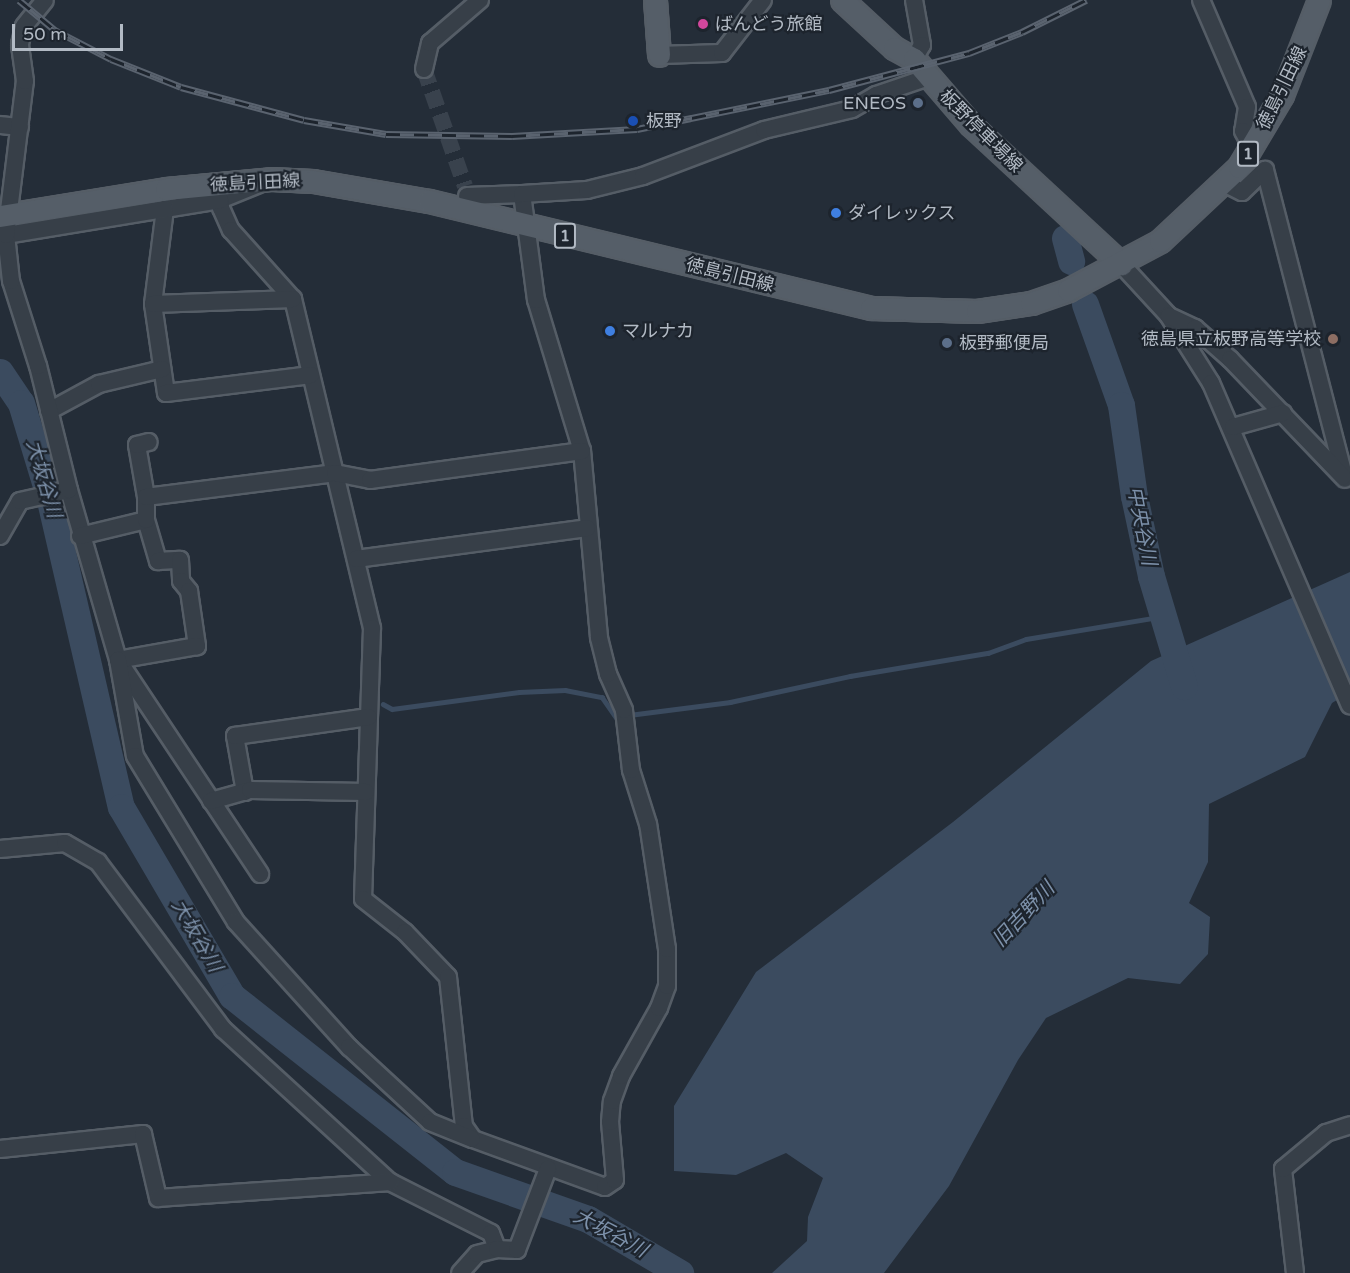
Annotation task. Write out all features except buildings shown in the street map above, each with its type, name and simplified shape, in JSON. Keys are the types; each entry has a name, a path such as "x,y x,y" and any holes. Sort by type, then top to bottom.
{"main road":[{"path":"655,0 659,55"},
{"name":"板野停車場線","path":"842,0 894,48 914,59 971,125 1121,264"},
{"name":"徳島引田線","path":"4,213 166,189 271,179 313,181 429,201 825,298 915,311 977,311 1030,303 1068,290 1121,264 1160,241 1224,183 1252,147 1282,95 1319,0"}],"street":[{"path":"45,0 24,26 20,44 25,81 20,127 4,213 11,281 49,411 66,491 118,660 135,756 236,922 349,1047 430,1122 473,1139 546,1174 605,1187 615,1180 610,1122 612,1101 621,1076 659,1008 667,986 667,949 648,825 631,770 624,715 608,674 599,637 587,528 582,451 536,300 522,194"},
{"path":"424,69 430,43 480,0"},
{"path":"659,55 722,53 763,0"},
{"path":"914,0 922,45 914,59"},
{"path":"1201,0 1247,107 1243,131 1252,147"},
{"path":"429,201 466,191 522,194 587,190 643,176 764,130 852,109 876,95 929,77"},
{"path":"0,125 20,127"},
{"path":"1224,183 1242,192 1265,170 1347,482"},
{"path":"4,213 165,209 220,200 271,179"},
{"path":"220,200 231,230 293,299 372,628 363,898 405,932 448,977 464,1126 473,1139"},
{"path":"165,209 153,304 166,393 311,375"},
{"path":"1121,264 1168,315 1233,427 1350,705"},
{"path":"153,304 293,299"},
{"path":"1168,315 1195,328 1283,413 1347,482"},
{"path":"49,411 99,384 162,369"},
{"path":"1233,427 1283,413"},
{"path":"118,660 197,646 189,591 182,581 180,560 158,561 146,520 146,497 137,445 149,442"},
{"path":"146,497 335,473 370,480 582,451"},
{"path":"0,536 20,501 66,491"},
{"path":"81,536 146,520"},
{"path":"356,559 587,528"},
{"path":"118,660 260,874"},
{"path":"245,792 236,736 369,717"},
{"path":"211,801 245,792 366,792"},
{"path":"0,849 65,843 98,862 223,1029 390,1182 491,1233 497,1248"},
{"path":"1295,1273 1282,1169 1326,1134 1350,1125"},
{"path":"0,1149 143,1134 158,1198 390,1182"},
{"path":"460,1273 477,1254 497,1248 518,1251 546,1174"}],"water":[{"name":"旧吉野川","path":"1350,572 1350,692 1332,703 1305,757 1209,804 1208,862 1189,903 1210,917 1208,954 1180,984 1128,978 1046,1018 1018,1060 949,1186 884,1273 772,1273 807,1241 808,1217 823,1178 786,1153 736,1175 674,1171 674,1106 756,972 953,822 1151,661"}],"waterway":[{"name":"中央谷川","path":"1065,238 1071,261"},
{"name":"中央谷川","path":"1085,304 1121,405 1134,496 1151,576 1184,686"},
{"name":"大坂谷川","path":"0,372 21,403 49,496 121,807 232,996 455,1172 588,1219 680,1273"},
{"path":"629,715 730,702 850,676 988,653 1026,639 1165,616"},
{"path":"383,704 392,709 519,692 565,690 602,697 616,717 621,716"}],"tunnel":[{"path":"424,69 465,186"}],"railway":[{"path":"19,0 55,30 111,59 181,87 304,120 386,134 512,136 637,129 829,90 969,53 1022,32 1086,0"}],"place":[{"name":"ばんどう旅館","path":"703,24"},
{"name":"ENEOS","path":"918,103"},
{"name":"板野","path":"633,121"},
{"name":"ダイレックス","path":"836,213"},
{"name":"マルナカ","path":"610,331"},
{"name":"徳島県立板野高等学校","path":"1333,339"},
{"name":"板野郵便局","path":"947,343"}]}
